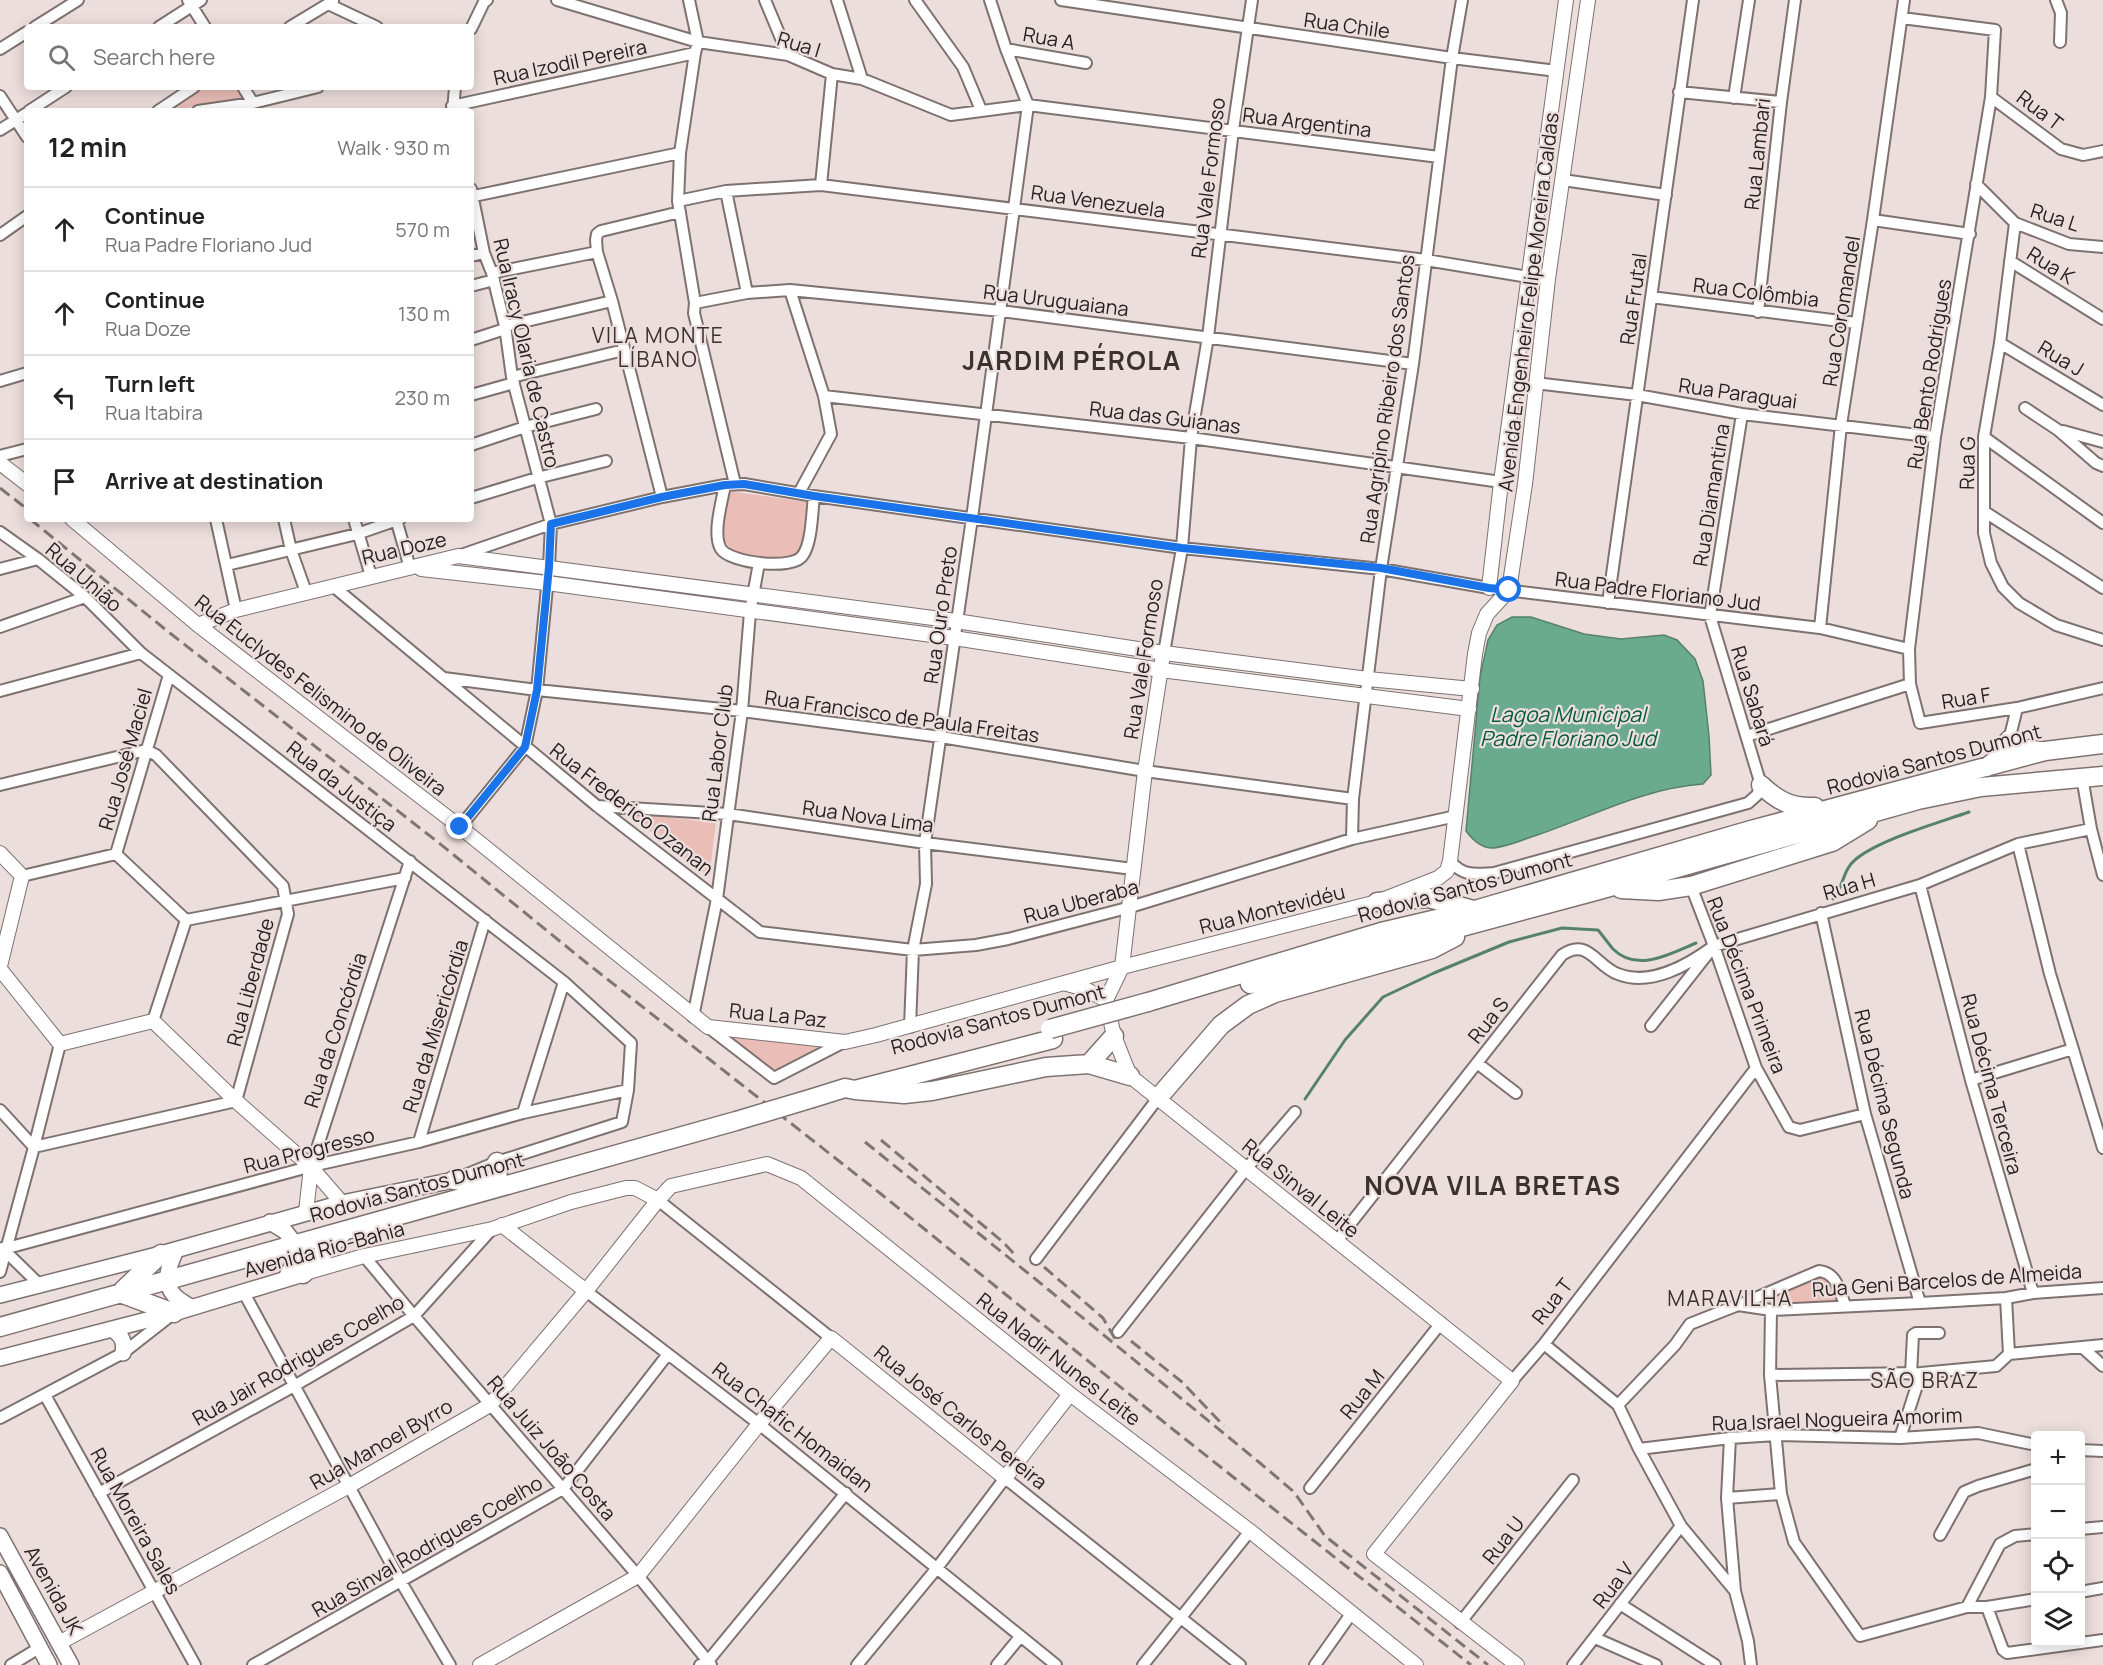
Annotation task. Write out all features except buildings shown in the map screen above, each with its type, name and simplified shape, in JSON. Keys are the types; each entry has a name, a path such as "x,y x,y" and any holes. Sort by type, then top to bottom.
{"highway":[{"path":"1986,768 1996,760 2009,741 2025,750 2046,751"},
{"path":"2082,777 2083,760 2095,745"},
{"name":"Rodovia Santos Dumont","path":"0,1327 850,1089 850,1082 1051,1034 1288,973 1840,806 2046,751 2095,745"},
{"name":"Rodovia Santos Dumont","path":"1149,1007 1381,932 1482,915 1599,890 1887,808 1981,787 2103,776"},
{"path":"1761,785 1787,805 1801,808 1840,806"},
{"path":"1599,890 1658,891 1690,886 1832,843 1887,808"},
{"path":"1377,902 1429,898 1482,915"},
{"path":"1377,902 1386,906 1391,915 1389,925 1381,932"},
{"path":"1158,1098 1221,1025 1248,1005 1275,993 1432,949 1482,915"},
{"path":"1089,1064 1114,1036"},
{"path":"850,1089 904,1094 932,1091 1037,1068 1089,1064 1130,1076"},
{"path":"454,1180 505,1184 497,1162"},
{"path":"294,1276 345,1229"},
{"path":"120,1293 169,1252"},
{"path":"120,1293 182,1310"}],"main road":[{"name":"Avenida Rio-Bahia","path":"0,1295 169,1252 306,1212 454,1180"},
{"path":"270,1222 285,1231 295,1244 294,1276"},
{"path":"169,1252 168,1280 173,1295 182,1310"},
{"name":"Avenida Rio-Bahia","path":"0,1358 244,1293 294,1276"},
{"path":"112,1329 122,1338 123,1353"},
{"name":"Avenida JK","path":"0,1536 71,1665"},
{"name":"Avenida JK","path":"0,1573 49,1665"}],"street":[{"path":"40,24 78,0"},
{"name":"Rua I","path":"557,0 696,47 788,55 832,74 862,79 951,115 1028,105"},
{"path":"689,0 696,47 680,153 679,207 695,303 694,313 730,484 718,528 717,537 721,548 726,554 735,558 759,563 798,561 807,546 814,496"},
{"path":"765,0 788,55"},
{"path":"837,0 862,79"},
{"path":"915,0 963,67 981,110"},
{"name":"Rua Ouro Preto","path":"910,1027 913,950 926,884 925,843 1028,105 990,0"},
{"name":"Rua Chile","path":"1061,0 1452,58 1557,71"},
{"name":"Rua Vale Formoso","path":"1106,1000 1122,968 1145,771 1182,548 1191,438 1208,337 1233,130 1252,0"},
{"name":"Rua Agripino Ribeiro dos Santos","path":"1352,839 1353,799 1381,568 1413,364 1452,58 1462,0"},
{"name":"Avenida Engenheiro Felipe Moreira Caldas","path":"1489,588 1500,482 1566,0"},
{"name":"Avenida Engenheiro Felipe Moreira Caldas","path":"1509,590 1525,484 1548,279 1588,0"},
{"name":"Rua Frutal","path":"1608,603 1693,0"},
{"path":"1734,98 1749,0"},
{"name":"Rua Lambari","path":"1758,312 1781,102 1795,0"},
{"name":"Rua Coromandel","path":"1820,628 1842,425 1904,0"},
{"path":"2056,0 2061,13 2060,42"},
{"path":"473,24 483,1"},
{"path":"163,24 193,2 204,24"},
{"path":"295,24 331,2 371,24"},
{"name":"Rua Bento Rodrigues","path":"1902,18 1995,30 1991,97 1935,437 1909,649 1910,684 1920,723"},
{"path":"0,50 24,34"},
{"name":"Rua Izodil Pereira","path":"457,108 696,47"},
{"name":"Rua A","path":"1006,49 1086,63"},
{"path":"821,185 832,74"},
{"path":"34,108 61,90"},
{"path":"162,108 190,90"},
{"path":"245,90 253,103"},
{"path":"219,108 253,103 306,90"},
{"path":"453,108 455,90"},
{"path":"1679,92 1781,102"},
{"path":"0,96 24,132"},
{"name":"Rua T","path":"1991,97 2061,149 2083,154 2103,151"},
{"name":"Rua Argentina","path":"1028,105 1439,157"},
{"path":"0,130 24,115"},
{"path":"474,193 680,153"},
{"path":"1563,180 1666,195"},
{"name":"Rua L","path":"1976,184 2015,223 2069,243 2103,246"},
{"name":"Rua Venezuela","path":"597,252 597,234 601,231 726,191 821,185 1426,260 1548,279"},
{"path":"726,191 747,293"},
{"name":"Rua Iracy Olaria de Castro","path":"474,203 484,253 493,276 505,328 513,380 551,524 548,583 537,690 525,747"},
{"path":"0,235 24,218"},
{"path":"1873,220 1970,234"},
{"name":"Rua G","path":"2015,223 2000,342 1984,436 1984,533 1986,543 1991,563 2003,588 2019,603 2056,625 2103,640"},
{"path":"474,285 493,276 597,252 612,300 662,497"},
{"path":"474,255 484,253"},
{"name":"Rua K","path":"2010,261 2103,319"},
{"path":"790,290 824,396 831,434 799,493"},
{"name":"Rua Uruguaiana","path":"695,303 747,293 790,290 1001,311 1413,364"},
{"name":"Rua Colômbia","path":"1651,297 1856,323"},
{"path":"474,339 505,328 612,300"},
{"name":"Rua J","path":"2000,342 2103,405"},
{"path":"474,394 513,380 624,350"},
{"path":"0,381 24,374"},
{"name":"Rua Paraguai","path":"1535,383 1637,395 1742,414 1935,437"},
{"name":"Rua das Guianas","path":"824,396 1191,438 1500,482"},
{"path":"2025,408 2058,430 2096,463 2103,466"},
{"path":"474,444 525,427 596,409"},
{"name":"Rua Diamantina","path":"1710,616 1742,414"},
{"path":"2058,430 2103,442"},
{"path":"1984,436 2103,523"},
{"path":"0,456 24,450"},
{"path":"474,497 606,461"},
{"path":"0,463 24,482"},
{"name":"Rua Padre Floriano Jud","path":"730,484 744,484 1182,548 1381,568 1489,588 1820,628 1909,649"},
{"name":"Rua Doze","path":"198,625 236,609 458,556 551,524 662,497 730,484"},
{"path":"1985,512 2103,588"},
{"name":"Rua Euclydes Felismino de Oliveira","path":"76,522 198,625 460,827 693,1017 774,1078"},
{"path":"217,522 236,609"},
{"path":"285,522 291,550 306,592"},
{"path":"355,522 371,576"},
{"path":"227,565 357,534 389,522"},
{"path":"398,522 410,568 548,583 954,638 1161,670 1469,709"},
{"name":"Rua União","path":"0,532 86,597 141,653"},
{"path":"458,556 956,621 1368,679 1472,689"},
{"path":"0,569 38,559"},
{"name":"Rua Labor Club","path":"693,1017 717,899 742,711 750,612 759,563"},
{"name":"Rua Frederico Ozanan","path":"333,586 597,806 717,899"},
{"path":"1489,588 1496,603"},
{"path":"1509,590 1488,615 1479,633 1475,654 1450,861 1457,869 1471,875 1494,873 1748,803 1757,795 1761,785"},
{"path":"0,627 86,597"},
{"name":"Rua Sabará","path":"1710,616 1761,785"},
{"path":"0,691 141,653"},
{"name":"Rua da Justiça","path":"141,653 564,982 631,1043 628,1090"},
{"name":"Rua José Maciel","path":"116,854 169,675"},
{"name":"Rua Francisco de Paula Freitas","path":"444,678 742,711 941,737 1145,771 1353,799"},
{"path":"1747,735 1910,684"},
{"name":"Rua F","path":"1920,723 2017,708 2103,688"},
{"name":"Rua F","path":"2009,741 2017,708"},
{"path":"460,827 525,747"},
{"path":"0,785 146,750"},
{"name":"Rua Liberdade","path":"146,750 156,755 283,886 288,914 236,1101"},
{"path":"2082,777 2091,830 2103,875"},
{"name":"Rua Nova Lima","path":"597,806 728,814 925,843 1133,869"},
{"name":"Rua Uberaba","path":"717,899 760,932 913,950 976,945 1128,908 1352,839 1456,816"},
{"name":"Rua H","path":"1714,946 1920,885 2018,844 2091,830"},
{"path":"2018,844 2050,974 2103,1148"},
{"path":"0,854 22,876"},
{"path":"22,876 116,854 186,921"},
{"name":"Rua da Concórdia","path":"306,1212 311,1167 410,861"},
{"name":"Rua Montevidéu","path":"774,1078 845,1042 910,1027 1065,983 1377,902 1438,878 1447,871 1450,861"},
{"path":"22,876 0,968 60,1044"},
{"path":"186,921 405,878"},
{"name":"Rua Décima Terceira","path":"1920,885 1971,1080 2032,1293"},
{"name":"Rua Décima Primeira","path":"1690,886 1714,946 1756,1068 1789,1127 1800,1130 1865,1114"},
{"name":"Rua Décima Segunda","path":"1821,913 1865,1114 1920,1303"},
{"name":"Rua da Misericórdia","path":"419,1142 485,920"},
{"path":"153,1021 186,921"},
{"path":"1651,1026 1714,946"},
{"name":"Rua S","path":"1336,1242 1562,955 1571,949 1582,949 1617,974 1639,978 1661,975 1694,961 1714,946"},
{"path":"523,1113 564,982"},
{"path":"1065,983 1106,1000 1114,1036 1130,1076"},
{"path":"153,1021 236,1101 311,1167 342,1203"},
{"path":"60,1044 153,1021"},
{"name":"Rua La Paz","path":"708,1027 845,1042"},
{"path":"0,1272 2,1248 34,1147 60,1044"},
{"path":"1971,1080 2073,1049"},
{"path":"1477,1063 1516,1093"},
{"name":"Rua T","path":"1460,1623 1374,1554 1544,1344 1756,1068"},
{"name":"Rua Sinval Leite","path":"1130,1076 1512,1381"},
{"name":"Rua Progresso","path":"2,1248 311,1167 419,1142 523,1113 628,1090"},
{"name":"Avenida Rio-Bahia","path":"454,1180 497,1162 622,1122 628,1090"},
{"path":"1036,1259 1158,1098"},
{"path":"34,1147 236,1101"},
{"path":"0,1110 34,1147"},
{"path":"1118,1332 1246,1169 1295,1112"},
{"name":"Rua Nadir Nunes Leite","path":"658,1200 671,1186 767,1164 801,1178 1070,1394 1250,1531 1416,1665"},
{"name":"Avenida Rio-Bahia","path":"294,1276 364,1256 497,1227 571,1202 626,1188 635,1188 658,1200"},
{"name":"Rua Manoel Byrro","path":"59,1643 349,1486 490,1405 586,1292 658,1200"},
{"name":"Rua José Carlos Pereira","path":"658,1200 1240,1665"},
{"name":"Rua Chafic Homaidan","path":"497,1227 668,1354 846,1492 1056,1665"},
{"name":"Rua Jair Rodrigues Coelho","path":"99,1493 294,1386 414,1316 497,1227"},
{"path":"2,1248 40,1285"},
{"name":"Rua Juiz João Costa","path":"364,1256 638,1576 706,1664"},
{"path":"1618,1405 1675,1345 1690,1324 1819,1271 1827,1272 1834,1277 1845,1305"},
{"name":"Rua Geni Barcelos de Almeida","path":"1738,1305 1771,1310 2006,1298 2032,1293 2103,1288"},
{"path":"244,1293 401,1582 450,1665"},
{"path":"2006,1298 2009,1354"},
{"path":"0,1418 123,1353 182,1310"},
{"path":"1771,1310 1770,1375 1781,1494 1794,1542 1860,1636 1967,1607 1988,1607 2031,1600"},
{"name":"Rua M","path":"1310,1488 1441,1323"},
{"path":"1900,1438 1916,1373 1913,1335 1938,1333"},
{"path":"480,1665 638,1576 831,1338"},
{"path":"1544,1344 1618,1405 1681,1526 1735,1591"},
{"path":"1770,1375 1916,1373 1996,1366 2009,1354 2103,1345"},
{"path":"2083,1348 2103,1366"},
{"name":"Rua Sinval Rodrigues Coelho","path":"253,1665 563,1489 668,1354"},
{"path":"857,1665 937,1568 1070,1394"},
{"name":"Rua Moreira Sales","path":"45,1395 195,1665"},
{"name":"Rua Israel Nogueira Amorim","path":"1639,1449 1776,1435 1900,1438 1978,1433 2031,1444"},
{"path":"1730,1438 1727,1498 1735,1591 1749,1641 1750,1665"},
{"path":"2085,1450 2103,1451"},
{"path":"1940,1535 1964,1492 2031,1471"},
{"name":"Rua U","path":"1460,1623 1573,1480"},
{"path":"706,1664 846,1492"},
{"path":"1727,1498 1781,1494"},
{"name":"Rua V","path":"1573,1665 1681,1526"},
{"path":"2085,1529 2103,1527"},
{"path":"1143,1665 1250,1531"},
{"path":"1967,1607 2000,1544 2015,1536 2031,1534"},
{"path":"2085,1591 2103,1588"},
{"path":"1620,1604 1715,1665"},
{"path":"1988,1607 2003,1650 2007,1653 2103,1640"},
{"path":"1315,1665 1351,1614"},
{"path":"1460,1623 1517,1665"},
{"path":"997,1665 1020,1636"},
{"path":"1595,1638 1656,1665"},
{"path":"11,1665 39,1648"}],"shaded area":[{"path":"198,90 242,90 246,97 186,108 174,108"},
{"path":"728,491 807,502 802,550 789,559 741,554 731,549 722,538"},
{"path":"625,812 716,823 709,877"},
{"path":"720,1032 834,1044 776,1074"},
{"path":"1826,1273 1842,1302 1772,1308 1743,1305"}],"water":[{"name":"Lagoa Municipal Padre Floriano Jud","path":"1512,617 1531,617 1584,634 1621,639 1664,635 1677,640 1695,659 1703,681 1711,775 1703,784 1661,791 1620,803 1509,845 1492,848 1477,843 1466,831 1480,677 1488,640 1497,625"}],"waterway":[{"path":"1833,899 1845,873 1856,859 1910,832 1969,812"},
{"path":"1305,1099 1345,1040 1383,997 1509,942 1562,928 1598,930 1613,949 1622,956 1643,961 1665,956 1696,943"}],"railway":[{"path":"0,488 24,507"},
{"path":"34,522 166,630 439,843 588,964 881,1194 1471,1665"},
{"path":"881,1140 1003,1242 1017,1257"},
{"path":"865,1142 1260,1463 1294,1492 1325,1536 1488,1665"},
{"path":"1044,1267 1103,1318 1118,1344"},
{"path":"1131,1341 1182,1382 1224,1426"}],"district":[{"name":"VILA MONTE LÍBANO","path":"658,347"},
{"name":"JARDIM PÉROLA","path":"1072,360"},
{"name":"NOVA VILA BRETAS","path":"1493,1185"},
{"name":"MARAVILHA","path":"1730,1298"},
{"name":"SÃO BRAZ","path":"1925,1380"}],"route":[{"path":"460,827 525,747 537,690 551,524 662,497 725,485 744,484 1182,548 1381,568 1509,590"}]}
